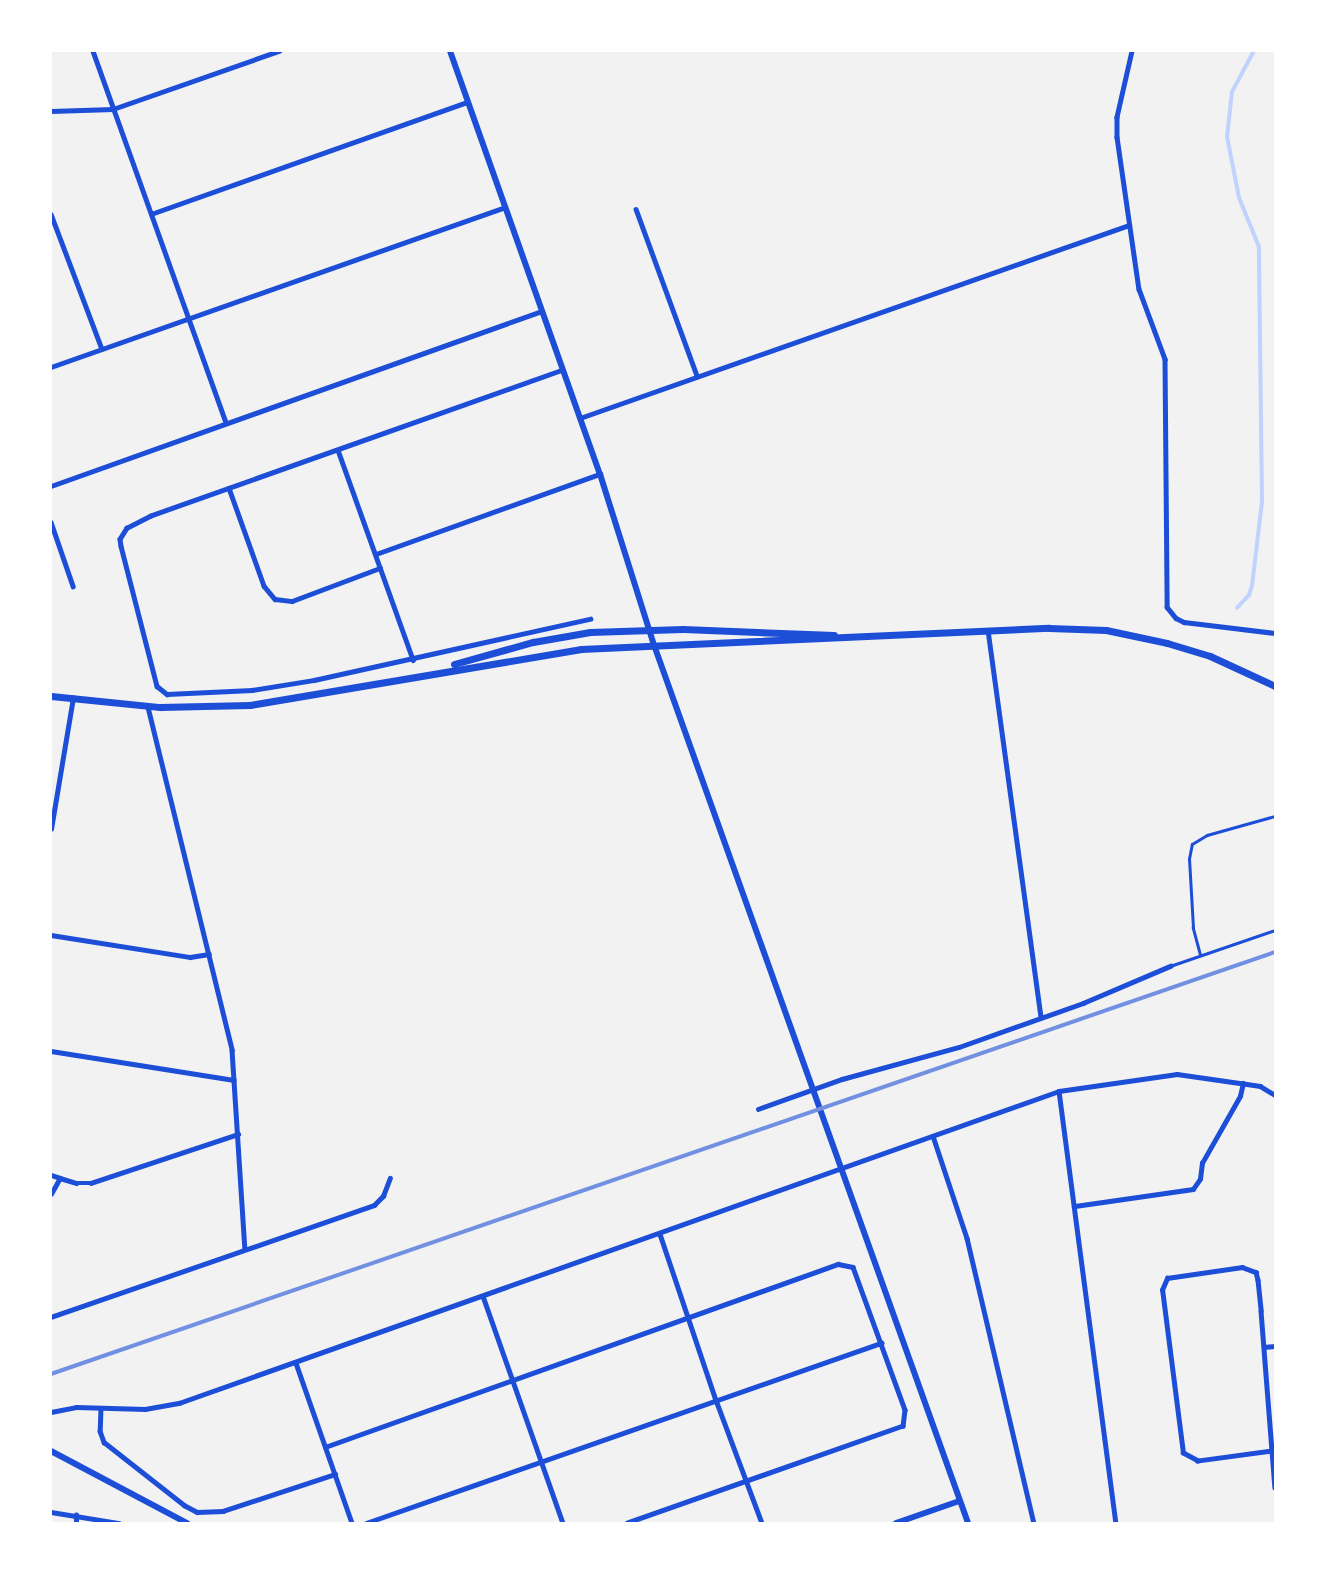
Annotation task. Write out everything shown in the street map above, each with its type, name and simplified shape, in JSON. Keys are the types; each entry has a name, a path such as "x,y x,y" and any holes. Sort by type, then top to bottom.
{"main road":[{"path":"422,674 557,637 650,629 838,636 1074,628 1135,635 1210,656 1275,686"},
{"path":"51,696 148,707 250,705 581,649 822,639 838,636"}],"street":[{"path":"93,51 226,423"},
{"path":"51,111 113,109 279,51"},
{"path":"450,51 600,474 654,645 968,1523"},
{"path":"1132,51 1117,127 1142,302 1165,359 1167,607 1176,618 1184,622 1275,633"},
{"path":"151,214 468,102"},
{"path":"51,367 505,207"},
{"path":"636,209 697,376"},
{"path":"51,214 102,349"},
{"path":"580,418 1129,225"},
{"path":"51,486 542,311"},
{"path":"563,370 133,524 122,533 120,539 157,686 163,694 191,695 252,690 413,660 590,619"},
{"path":"338,450 413,660"},
{"path":"376,554 600,474"},
{"path":"229,488 264,586 275,599 292,601 380,568"},
{"path":"51,522 73,586"},
{"path":"988,630 1041,1017"},
{"path":"51,830 73,698"},
{"path":"148,707 153,739 232,1050 245,1249"},
{"path":"51,935 182,956 208,954"},
{"path":"758,1109 842,1079 959,1047 1170,966"},
{"path":"51,1051 234,1080"},
{"path":"51,1412 76,1407 145,1409 179,1403 1059,1091 1177,1074 1264,1087 1275,1095"},
{"path":"1076,1206 1193,1189 1199,1183 1202,1163 1240,1096 1243,1083"},
{"path":"1059,1091 1116,1523"},
{"path":"51,1175 76,1183 91,1183 238,1134"},
{"path":"933,1136 967,1238 1034,1523"},
{"path":"51,1194 60,1178"},
{"path":"51,1317 374,1205 383,1196 390,1178"},
{"path":"660,1233 716,1400 762,1523"},
{"path":"325,1447 849,1264 856,1272 905,1409 903,1426 628,1523"},
{"path":"1272,1451 1198,1461 1182,1453 1161,1290 1165,1281 1174,1275 1242,1267 1253,1269 1258,1280 1275,1487"},
{"path":"483,1296 563,1523"},
{"path":"366,1523 881,1343"},
{"path":"1264,1347 1275,1346"},
{"path":"296,1363 352,1523"},
{"path":"101,1408 100,1431 104,1442 184,1505 197,1512 223,1511 335,1474"},
{"path":"51,1451 187,1523"},
{"path":"896,1523 960,1501"},
{"path":"51,1512 120,1523"},
{"path":"76,1515 76,1523"}],"lane":[{"path":"1200,955 1193,928 1190,848 1207,835 1275,816"},
{"path":"1170,966 1275,930"}],"waterway":[{"path":"1237,608 1249,595 1252,586 1262,502 1259,247 1239,198 1227,137 1232,92 1254,51"}],"railway":[{"path":"51,1374 1275,952"}]}
